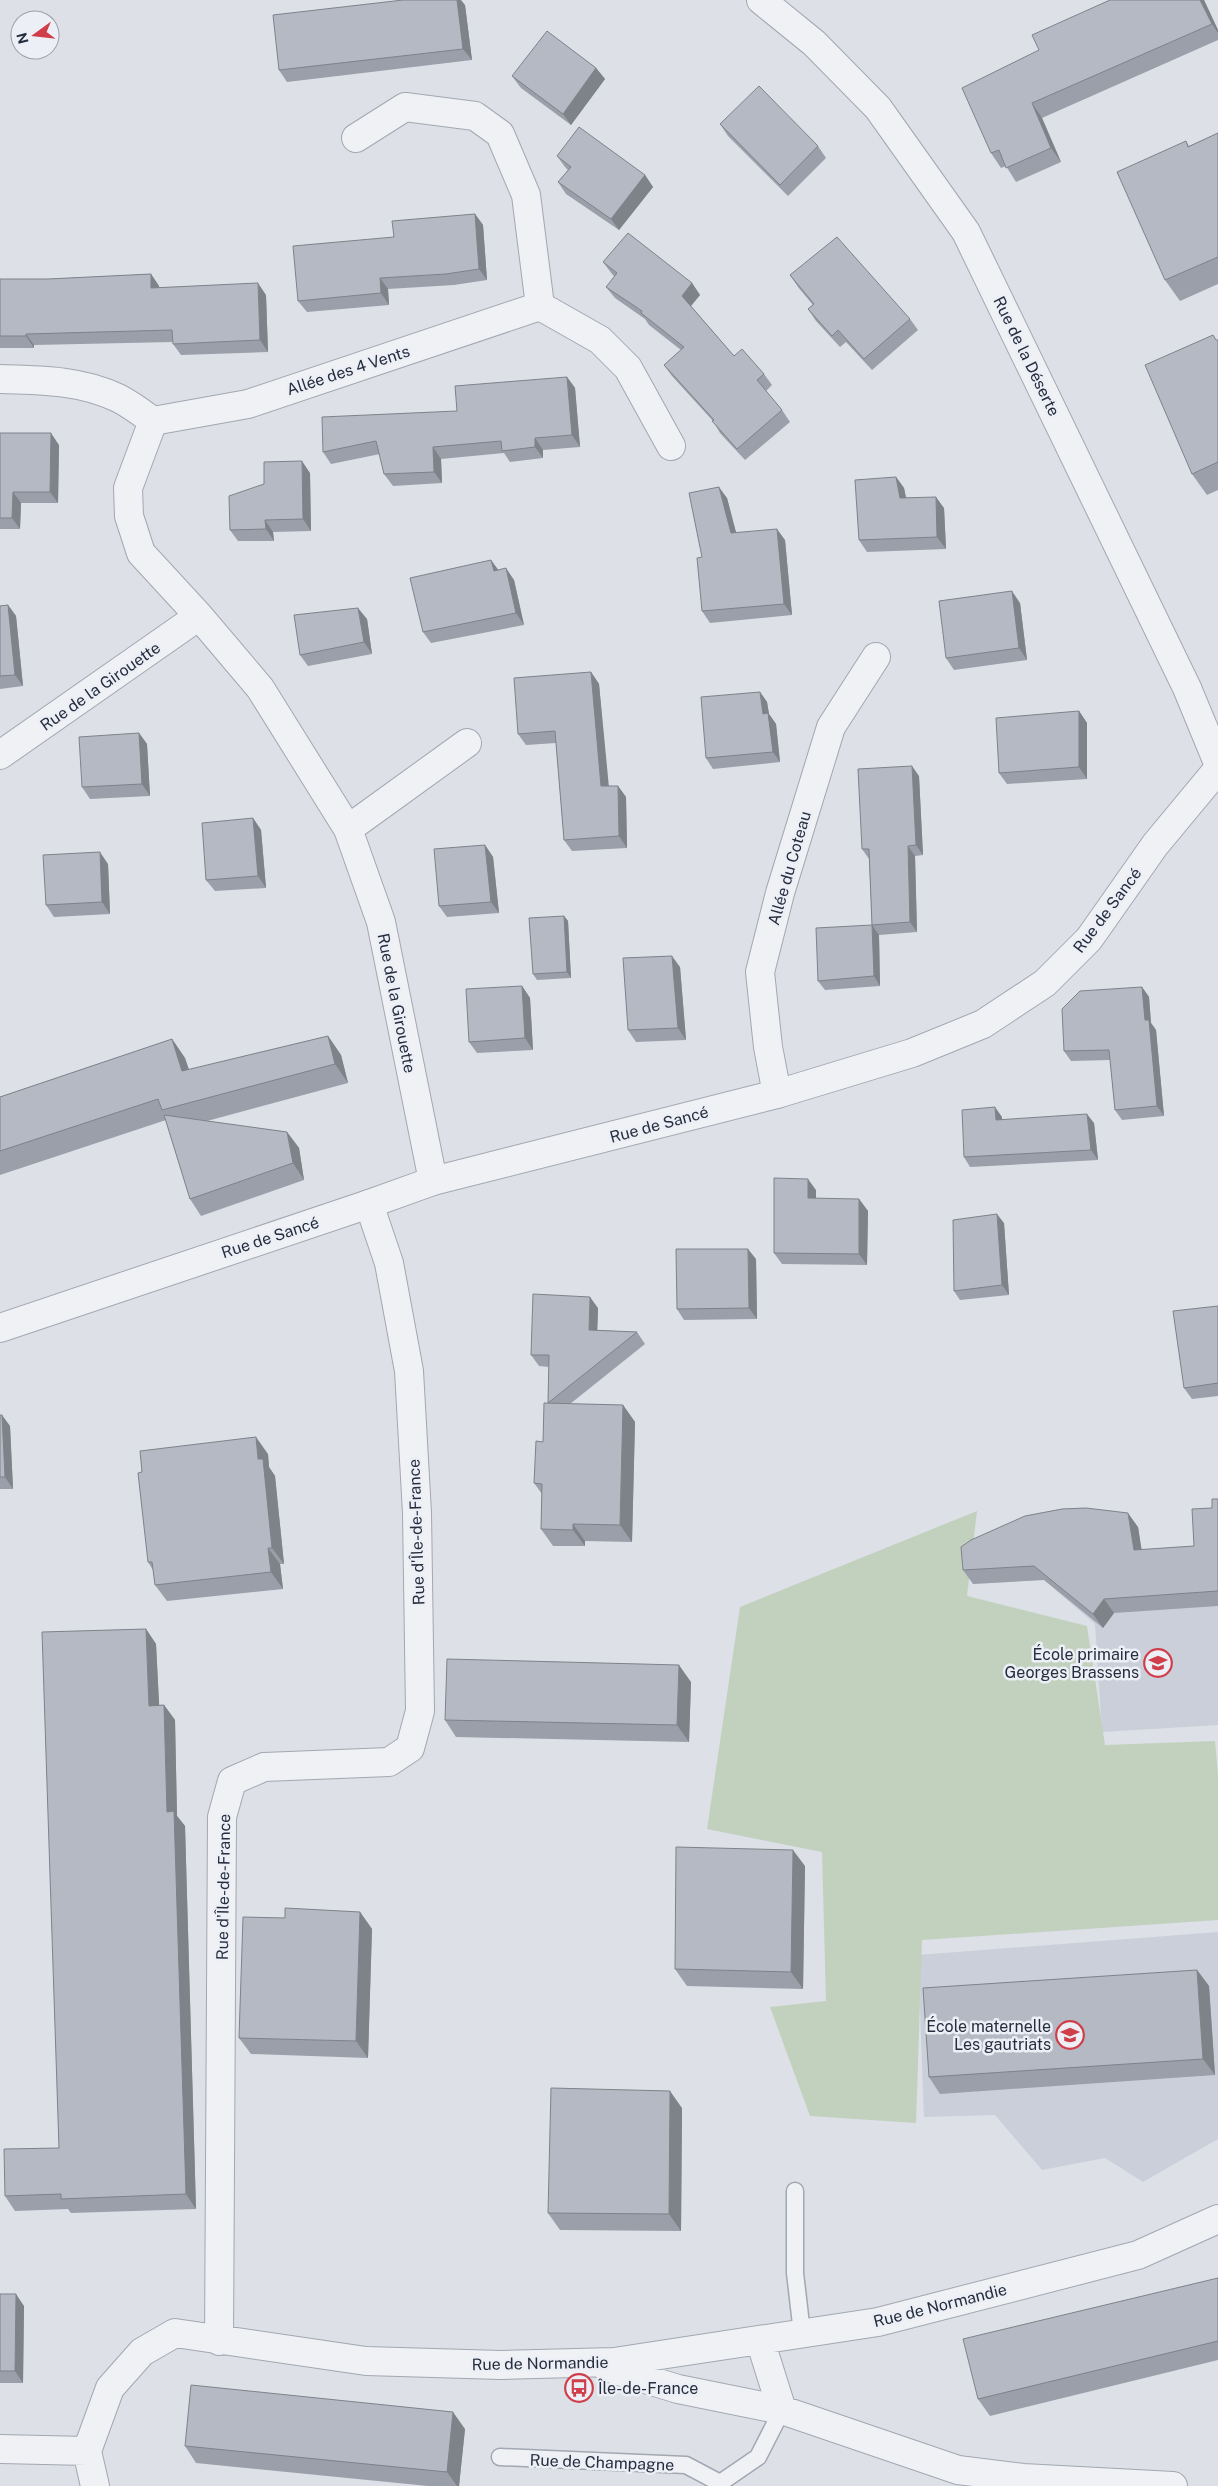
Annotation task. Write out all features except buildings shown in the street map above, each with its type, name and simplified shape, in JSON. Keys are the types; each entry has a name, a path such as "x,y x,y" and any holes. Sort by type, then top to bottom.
{"street":[{"name":"Rue de la Déserte","path":"761,0 814,43 878,108 966,232 1188,688 1218,762"},
{"path":"356,138 405,107 475,116 500,134 526,195 540,306 600,340 628,368 671,446"},
{"name":"Allée des 4 Vents","path":"153,421 248,404 540,306"},
{"path":"0,379 40,380 87,386 119,398 153,421"},
{"name":"Rue de la Girouette","path":"153,421 128,488 129,516 141,553 199,616 260,688 348,829 381,922 433,1180"},
{"name":"Rue de la Girouette","path":"0,755 199,616"},
{"name":"Allée du Coteau","path":"777,1094 768,1047 760,972 780,893 831,726 876,657"},
{"path":"348,829 467,744"},
{"name":"Rue de Sancé","path":"0,1328 369,1204 433,1180 777,1094 912,1053 983,1024 1045,983 1089,939 1155,845 1218,769"},
{"name":"Rue d'Île-de-France","path":"219,2341 222,1816 232,1781 264,1767 389,1762 410,1748 420,1711 417,1513 409,1371 388,1263 369,1204"},
{"name":"Rue de Normandie","path":"87,2451 110,2388 142,2352 175,2333 219,2341 366,2361 501,2366 597,2364 878,2322 1138,2256 1218,2219"},
{"path":"760,2340 782,2410"},
{"path":"597,2364 678,2389 782,2410 958,2470 1023,2482 1173,2486"},
{"path":"0,2449 87,2451 96,2486"}],"lane":[{"path":"794,2191 795,2273 802,2334"},
{"name":"Rue de Champagne","path":"500,2457 686,2465 720,2483 758,2457 782,2410"}],"shaded area":[{"name":"École primaire Georges Brassens","path":"1218,1522 1218,1725 1102,1732 1095,1624 1044,1580 973,1584 971,1561 1100,1523 1138,1527 1140,1538 1123,1559 1204,1560"},
{"name":"École maternelle Les gautriats","path":"1218,1932 1218,2139 1143,2182 1105,2158 1042,2170 995,2115 924,2117 918,1955"}],"green space":[{"path":"977,1511 967,1596 1087,1626 1105,1745 1215,1741 1218,1775 1218,1920 922,1940 916,2123 810,2116 770,2007 826,2001 822,1852 707,1829 740,1607"}],"place":[{"name":"École primaire Georges Brassens","path":"1158,1663"},
{"name":"École maternelle Les gautriats","path":"1070,2035"},
{"name":"Île-de-France","path":"579,2388"}]}
